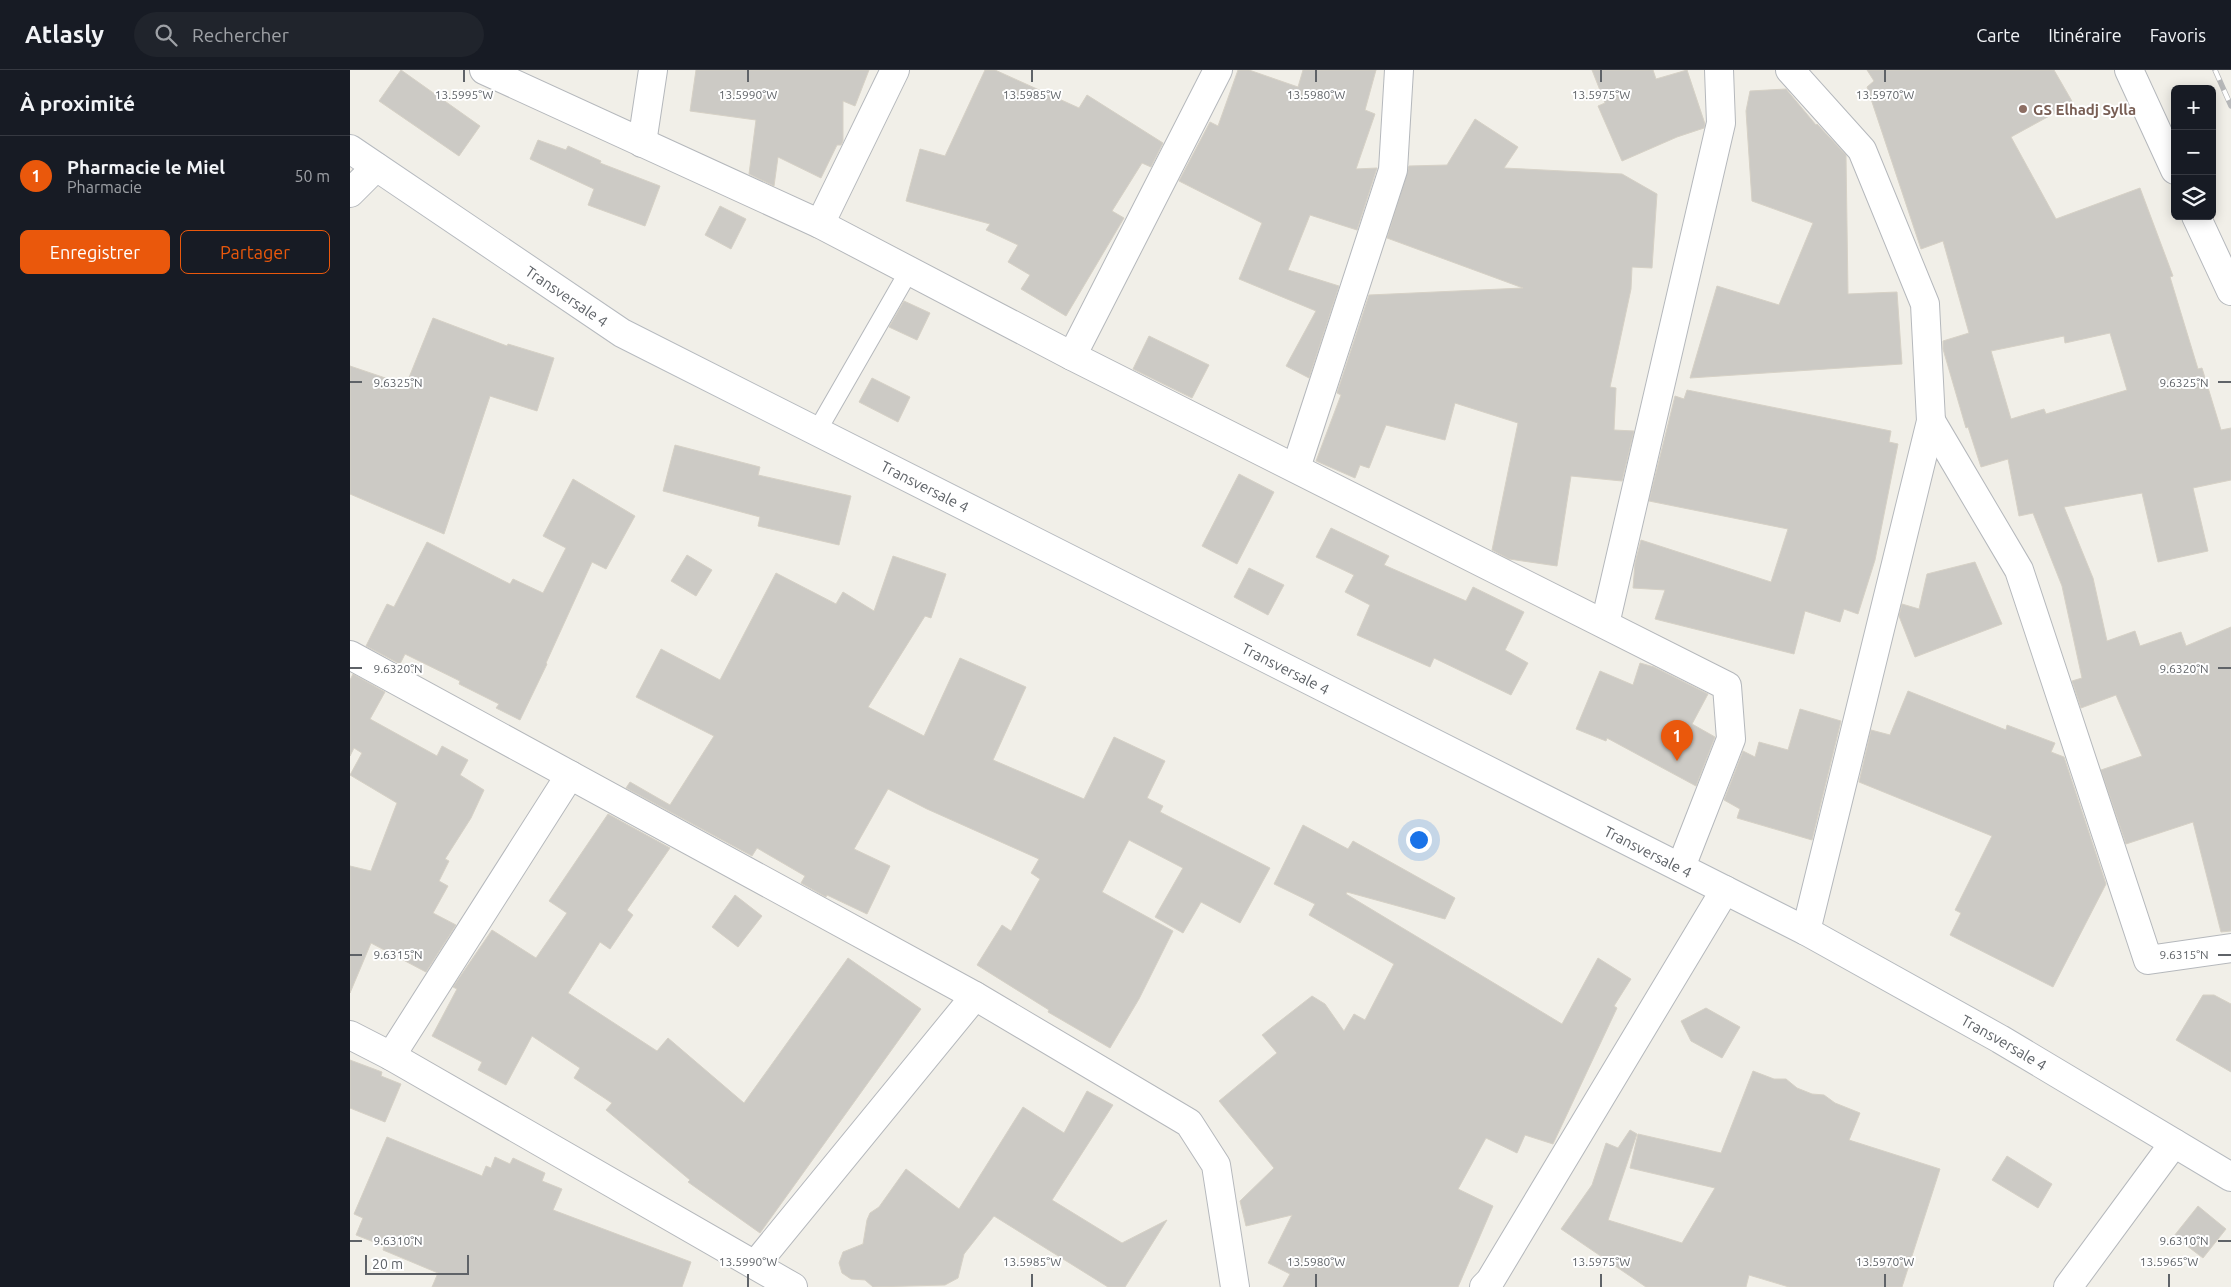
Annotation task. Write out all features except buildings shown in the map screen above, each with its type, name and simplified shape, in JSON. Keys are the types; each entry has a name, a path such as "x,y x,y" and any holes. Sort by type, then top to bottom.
{"street":[{"path":"484,70 820,224 1072,356 1727,686 1731,739 1681,867"},
{"path":"642,143 653,70"},
{"path":"820,224 895,70"},
{"path":"1072,356 1218,70"},
{"path":"1296,468 1393,170 1399,70"},
{"path":"1605,624 1721,124 1720,70"},
{"path":"1790,70 1862,150 1925,304 1931,420 1806,930"},
{"path":"2129,70 2171,161"},
{"name":"Transversale 4","path":"350,149 622,333 1806,930 2000,1039 2231,1177"},
{"path":"350,192 376,167"},
{"path":"2198,220 2231,291"},
{"path":"1931,420 2019,570 2148,960 2231,948"},
{"path":"350,655 974,996 1189,1123 1216,1165 1235,1287"},
{"path":"391,1056 570,775"},
{"path":"1484,1287 1726,890"},
{"path":"755,1265 974,996"},
{"path":"350,1035 391,1056 793,1287"},
{"path":"2068,1287 2174,1143"}],"lane":[{"path":"817,431 909,271"}],"railway":[{"path":"2215,70 2231,106"}],"place":[{"name":"GS Elhadj Sylla","path":"2023,109"},
{"name":"Pharmacie le Miel","path":"1677,761"}]}
